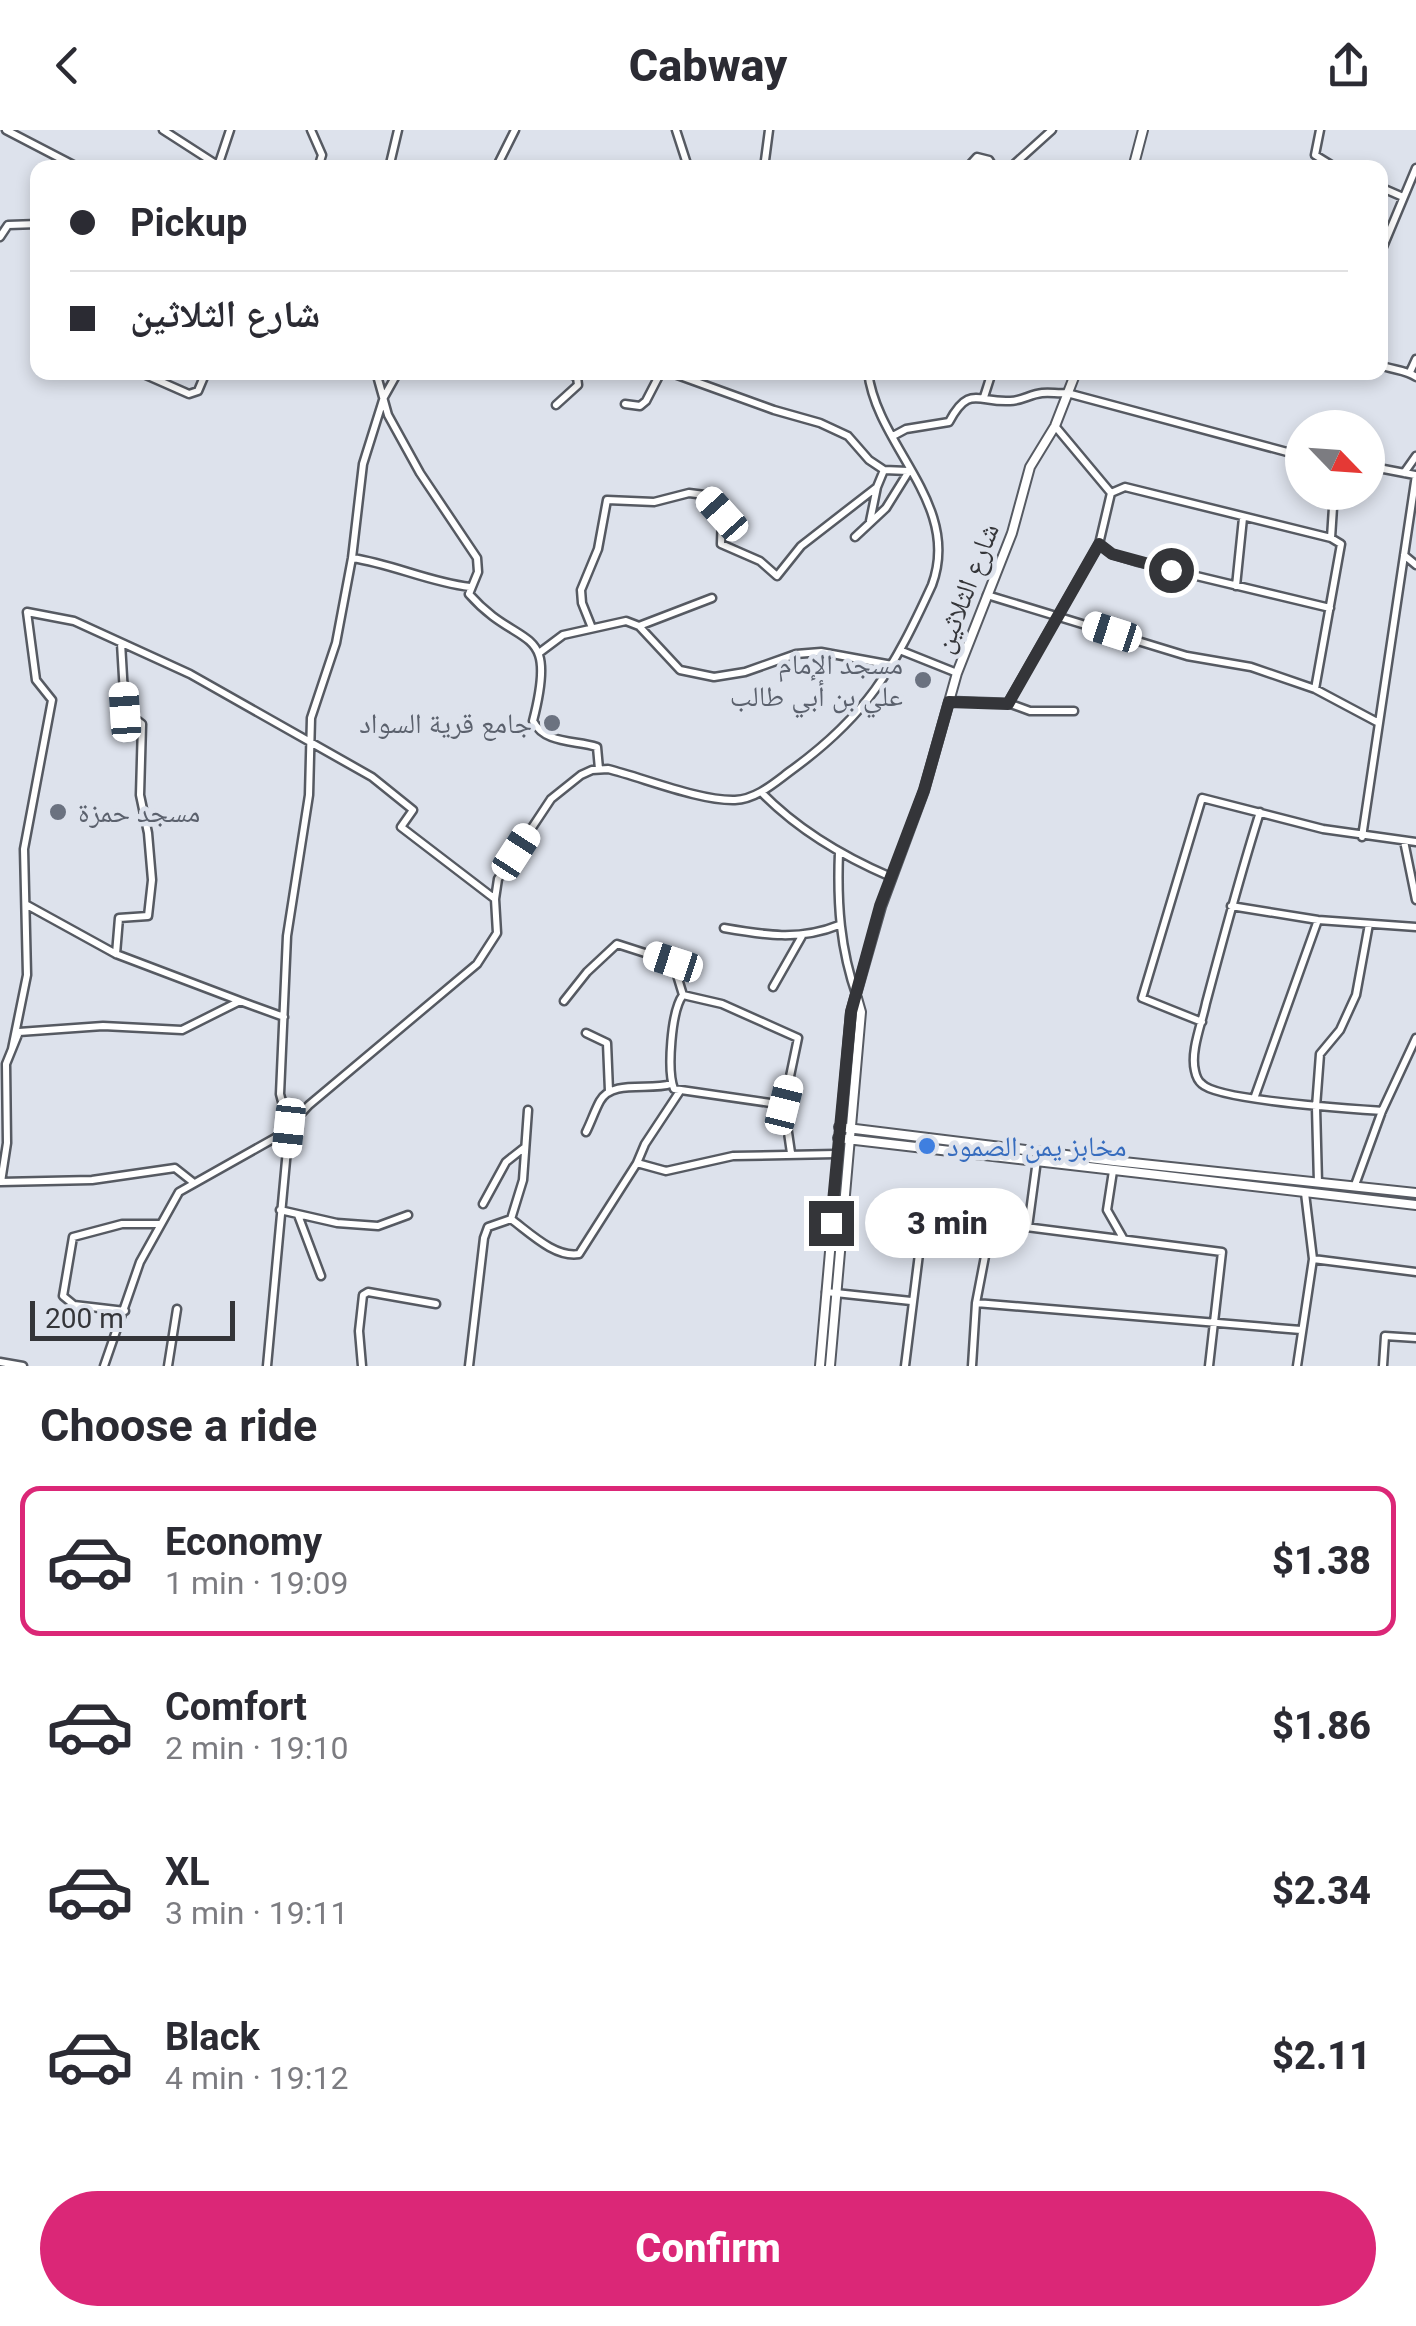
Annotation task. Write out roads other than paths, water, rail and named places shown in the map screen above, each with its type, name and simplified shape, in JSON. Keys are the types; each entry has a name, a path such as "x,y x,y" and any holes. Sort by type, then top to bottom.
{"street":[{"path":"6,130 64,160"},
{"path":"163,130 208,160"},
{"path":"221,160 230,130"},
{"path":"312,130 320,160"},
{"path":"391,160 398,130"},
{"path":"500,160 515,130"},
{"path":"676,130 685,160"},
{"path":"765,160 770,130"},
{"path":"1019,160 1052,130"},
{"path":"1135,160 1144,130"},
{"path":"1320,130 1315,155 1323,160"},
{"path":"1388,234 1416,168"},
{"path":"1388,191 1402,198"},
{"path":"0,237 8,225 30,224"},
{"path":"1388,369 1413,375 1416,359"},
{"path":"158,380 189,394 198,391 203,380"},
{"path":"379,380 388,415 477,558 478,572 469,594 529,639 539,653 542,685 533,721 539,732 550,738 597,747 599,769"},
{"path":"266,1366 289,1128 280,1094 287,936 308,795 312,718 336,643 352,558 363,464 384,397 394,380"},
{"path":"556,405 578,385 577,380"},
{"path":"624,404 640,406 657,380"},
{"path":"690,380 820,423 848,436 869,460 884,470 909,471"},
{"path":"104,1366 140,1262 179,1192 289,1128 309,1104 477,964 497,934 498,879 551,799 581,775 599,769 666,784 708,799 739,800 762,792 858,714 902,651 938,568 940,542 932,513 909,471 908,460 874,405 869,380"},
{"path":"984,397 989,380"},
{"name":"شارع الثلاثين","path":"830,1366 836,1154 851,1012 891,877 924,790 957,673 1016,520 1030,467 1055,426 1073,380"},
{"path":"893,436 906,429 950,422 958,404 970,398 1006,402 1036,394 1067,393 1285,451"},
{"path":"1055,426 1111,493"},
{"path":"1404,473 1416,456"},
{"path":"1362,837 1416,475 1385,469"},
{"path":"870,520 884,470"},
{"path":"855,537 886,508 909,471"},
{"path":"592,628 581,590 598,548 607,500 654,502 689,494 705,495 722,514 721,544 760,562 778,576 801,546 877,486"},
{"path":"1008,704 1099,544 1111,493 1124,486 1331,538 1341,544 1315,689"},
{"path":"1331,538 1333,510"},
{"path":"1236,586 1243,518"},
{"path":"1099,544 1112,554 1138,562 1330,608"},
{"path":"1403,554 1416,561"},
{"path":"352,558 400,567 439,584 470,587"},
{"path":"987,595 1187,656 1251,667 1315,689 1377,722"},
{"path":"639,626 712,598"},
{"path":"12,1049 27,974 24,849 52,700 36,680 27,612 74,621 190,674 372,777 412,810 401,827 495,899"},
{"path":"539,653 562,635 626,621 639,626 680,670 714,678 796,654 821,652 892,664"},
{"path":"116,954 119,918 148,916 152,880 140,795 142,724 125,712 121,643"},
{"path":"902,651 957,673"},
{"path":"949,702 1008,704 1030,712 1074,711"},
{"path":"762,792 788,820 839,852 891,877"},
{"path":"1202,1022 1142,998 1202,798 1362,837 1416,842"},
{"path":"1260,812 1231,906 1202,1022 1195,1072 1203,1086 1228,1096 1382,1111"},
{"path":"1404,841 1416,900"},
{"path":"839,852 839,925 846,967 857,998"},
{"path":"27,905 116,954 284,1017"},
{"path":"1231,906 1318,920 1416,927"},
{"path":"1256,1096 1318,920"},
{"path":"1318,1183 1316,1107 1320,1054 1340,1030 1356,995 1370,924"},
{"path":"724,928 802,936 839,925"},
{"path":"773,986 802,936"},
{"path":"564,1001 608,949 618,944 673,962 683,994 674,1013 671,1084"},
{"path":"683,994 722,1004 798,1038 784,1105 791,1153"},
{"name":"شارع الثلاثين","path":"820,1366 862,1012 857,998"},
{"path":"194,1183 176,1168 92,1180 0,1182 7,1143 6,1064 20,1032 103,1026 182,1030 240,1001"},
{"path":"586,1033 607,1042 609,1090 586,1132"},
{"path":"1355,1185 1382,1111 1416,1038"},
{"path":"609,1090 657,1089 671,1084"},
{"path":"671,1084 680,1091 784,1105"},
{"path":"511,1220 558,1251 579,1254 680,1091"},
{"path":"511,1220 522,1180 528,1110"},
{"path":"839,1127 1416,1192"},
{"path":"838,1138 1416,1205"},
{"path":"482,1204 506,1162 526,1146"},
{"path":"637,1163 666,1171 733,1156 836,1154"},
{"path":"1028,1227 1037,1160"},
{"path":"1113,1171 1107,1210 1123,1238"},
{"path":"1297,1366 1313,1259 1305,1193"},
{"path":"280,1210 337,1224 378,1226 408,1215"},
{"path":"297,1214 321,1276"},
{"path":"905,1366 924,1214 1222,1252 1209,1366"},
{"path":"469,1366 484,1238 488,1227 511,1220"},
{"path":"125,1312 74,1305 63,1296 73,1237 122,1224 160,1224"},
{"path":"972,1366 976,1303 991,1225"},
{"path":"1313,1259 1416,1272"},
{"path":"362,1366 359,1330 363,1295 368,1292 436,1304"},
{"path":"830,1292 912,1301"},
{"path":"976,1303 1300,1330"},
{"path":"168,1366 177,1309"},
{"path":"1383,1366 1385,1336 1416,1338"},
{"path":"0,1362 24,1366"}],"place":[{"name":"مسجد الإمام علي بن أبي طالب","path":"923,680"},
{"name":"جامع قرية السواد","path":"552,723"},
{"name":"مسجد حمزة","path":"58,812"},
{"name":"مخابز يمن الصمود","path":"927,1146"}]}
